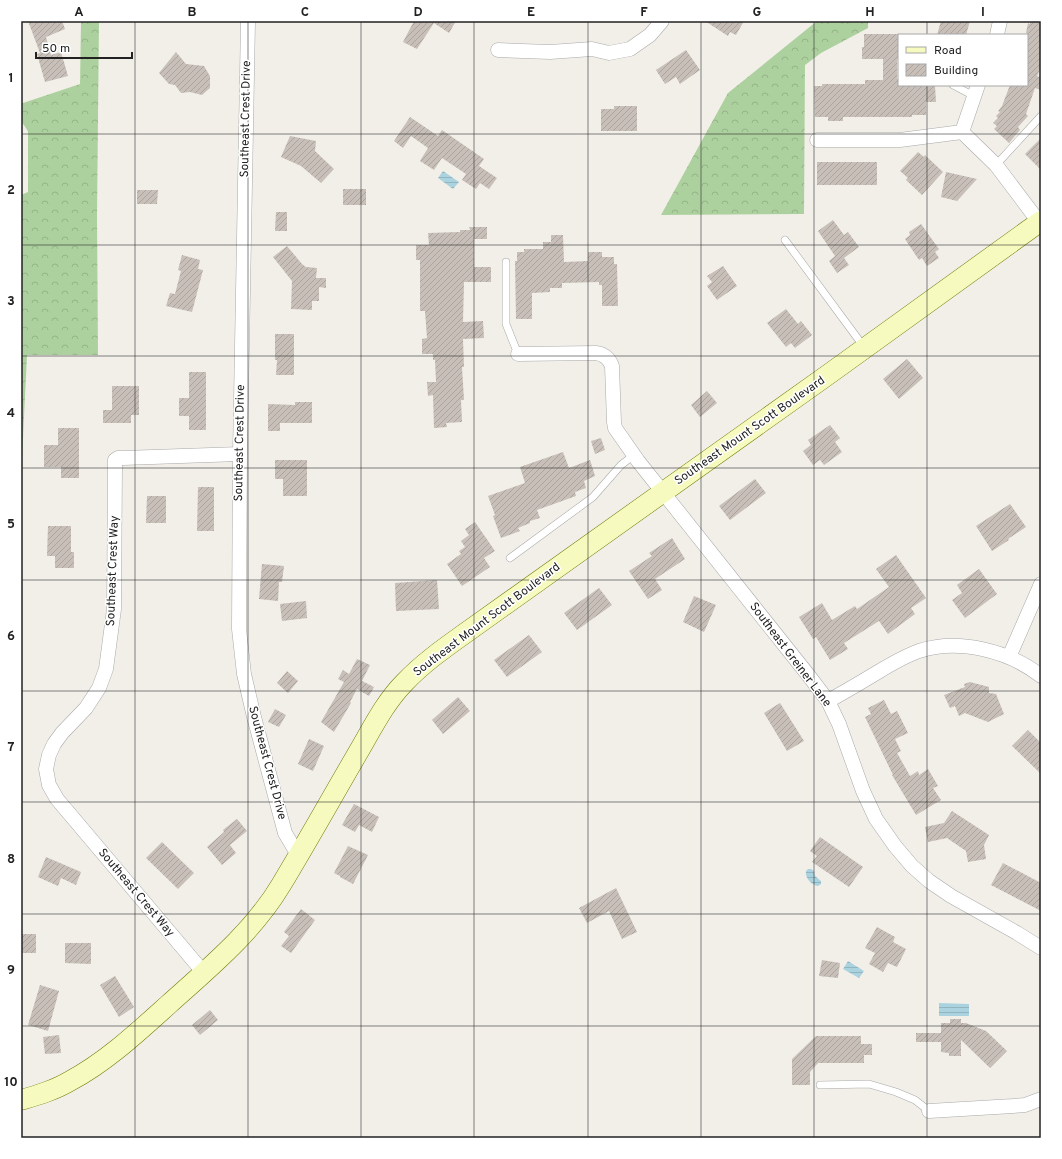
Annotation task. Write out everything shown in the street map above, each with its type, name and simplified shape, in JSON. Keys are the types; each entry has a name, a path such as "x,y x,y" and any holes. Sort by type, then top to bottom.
{"main road":[{"name":"Southeast Mount Scott Boulevard","path":"21,1100 52,1090 70,1082 93,1067 147,1023 204,973 255,921 281,886 383,710 404,682 426,663 455,640 865,348 1040,221"}],"street":[{"name":"Southeast Crest Drive","path":"248,21 240,454 239,629 244,674 254,718 285,833 298,855"},
{"path":"498,50 550,52 592,49 609,53 630,49 650,35 662,21"},
{"path":"997,34 1000,21"},
{"path":"962,132 976,91"},
{"path":"817,140 900,140 962,132"},
{"path":"962,132 996,165 1040,221"},
{"name":"Southeast Greiner Lane","path":"518,354 596,353 606,356 612,366 615,428 634,455 828,702 839,724 863,791 876,820 895,846 912,866 929,881 951,896 1041,948"},
{"name":"Southeast Crest Way","path":"204,973 57,799 49,785 46,769 49,755 54,744 62,733 86,708 99,688 106,669 114,609 115,460 118,458 240,454"},
{"path":"1009,657 1041,584"},
{"path":"828,702 897,660 920,651 939,647 958,646 983,649 1009,657 1029,667 1041,676"},
{"path":"929,1111 1025,1105 1041,1099"}],"lane":[{"path":"958,86 976,91"},
{"path":"996,165 1041,116"},
{"path":"785,240 865,348"},
{"path":"506,262 506,324 518,354"},
{"path":"510,558 593,497 621,465 634,455"},
{"path":"820,1085 869,1084 896,1092 915,1100 929,1111"}],"green space":[{"path":"81,21 99,21 97,215 98,355 27,355 21,479 21,195 28,192 28,131 21,121 21,101 23,103 80,84"},
{"path":"817,21 868,21 868,28 821,53 805,65 804,214 661,215 728,93"}],"water":[{"path":"443,171 459,182 453,189 438,178"},
{"path":"808,869 814,871 815,876 821,881 821,884 818,886 809,881 806,876 806,871"},
{"path":"848,961 864,971 859,978 843,969"},
{"path":"939,1003 969,1004 969,1016 939,1016"}],"building":[{"path":"28,21 62,21 65,29 46,37 51,55 61,52 68,76 45,82 37,54 40,53"},
{"path":"414,21 456,21 449,33 434,23 417,49 403,42"},
{"path":"705,21 744,21 736,35 730,32 728,36"},
{"path":"941,21 970,21 966,34 937,34"},
{"path":"1030,21 1041,21 1041,67 1037,76 1041,78 1041,90 1035,88 1026,114 1028,116 1018,127 1020,130 1009,143 994,129 997,126 993,123 998,118 996,116 1000,112 998,111 1002,106 1010,86 1028,86 1028,34 1026,33 1028,23 1030,24"},
{"path":"864,34 898,34 898,86 935,86 936,102 926,102 926,115 912,115 912,117 843,117 843,121 828,121 828,117 815,117 814,86 822,86 822,84 865,84 865,80 883,80 883,59 862,59 862,47 864,47"},
{"path":"686,50 700,70 680,84 676,77 665,84 656,70"},
{"path":"176,52 186,64 204,66 210,76 210,88 202,95 190,92 181,93 175,85 169,84 159,73"},
{"path":"614,106 637,106 637,131 601,131 601,109 614,109"},
{"path":"410,117 438,136 442,130 484,159 479,166 497,178 489,189 480,183 476,189 462,180 466,174 442,158 434,170 420,161 428,148 411,136 403,148 394,141"},
{"path":"290,136 316,141 315,151 334,169 321,183 301,166 281,157"},
{"path":"1041,138 1041,170 1025,154"},
{"path":"918,152 924,157 925,155 943,172 922,195 906,180 908,178 900,171"},
{"path":"817,162 877,162 877,185 817,185"},
{"path":"946,172 977,179 957,201 941,197"},
{"path":"343,189 366,189 366,205 343,205"},
{"path":"137,190 158,190 157,204 137,204"},
{"path":"276,212 287,212 287,231 275,231"},
{"path":"833,220 844,235 848,232 859,247 844,258 849,265 837,273 829,261 835,256 818,231"},
{"path":"921,224 939,249 935,252 939,258 927,266 922,258 919,260 905,239 910,235 909,232"},
{"path":"469,227 487,227 487,239 474,239 474,267 491,267 491,282 464,282 463,322 483,321 484,338 463,339 464,367 462,367 464,400 461,400 462,422 446,423 447,427 434,428 433,395 428,396 427,382 436,382 435,360 433,360 433,354 422,354 422,339 427,338 425,311 420,311 420,260 416,260 416,245 429,245 428,233 460,232 460,230 470,230"},
{"path":"551,235 563,235 564,262 588,261 588,252 602,252 602,257 614,257 614,264 617,264 618,306 602,306 602,285 599,285 599,282 562,283 562,288 550,288 550,292 532,293 532,319 516,319 515,261 517,261 517,252 524,252 524,249 543,249 543,242 551,242"},
{"path":"287,246 306,267 317,268 316,278 326,278 326,288 319,287 319,301 312,301 312,310 291,309 292,281 273,257"},
{"path":"182,255 200,260 198,269 203,270 192,312 166,306 170,293 175,294 181,271 178,270"},
{"path":"723,266 737,286 717,300 707,286 712,282 707,276"},
{"path":"786,309 798,324 801,321 812,335 795,348 791,343 786,347 767,323"},
{"path":"275,334 294,334 294,375 276,375 277,360 275,360"},
{"path":"907,359 923,378 899,399 883,379"},
{"path":"189,372 206,372 206,430 189,430 189,416 179,416 179,398 189,398"},
{"path":"112,386 139,386 139,415 131,415 131,423 103,423 103,410 112,410"},
{"path":"707,391 717,403 700,417 691,405"},
{"path":"295,402 312,402 312,423 280,423 280,431 268,431 268,404 295,405"},
{"path":"830,425 840,438 835,442 842,452 824,465 820,460 813,465 803,451 811,445 808,440"},
{"path":"58,428 79,428 79,478 61,478 61,467 44,467 44,445 58,445"},
{"path":"601,438 605,450 595,454 591,441"},
{"path":"563,452 569,468 590,460 595,476 584,481 586,488 575,492 576,496 537,510 540,518 530,521 530,523 518,528 520,531 501,538 488,496 525,483 520,467"},
{"path":"275,460 307,460 307,496 283,496 283,479 275,479"},
{"path":"755,479 766,493 730,520 719,506"},
{"path":"198,487 214,487 214,531 197,531"},
{"path":"147,496 166,496 166,523 146,523"},
{"path":"1010,504 1026,527 992,551 976,526"},
{"path":"475,522 495,551 484,558 490,567 462,586 447,564 461,554 459,551 465,547 461,541 469,535 465,529"},
{"path":"48,526 71,526 71,552 74,552 74,568 55,568 55,556 47,556"},
{"path":"672,538 685,559 655,579 662,590 648,599 629,571 652,556 649,553"},
{"path":"896,555 926,598 911,608 915,614 888,634 879,621 844,643 848,649 830,660 816,637 813,639 799,617 822,603 832,620 855,606 857,609 889,587 876,569"},
{"path":"262,564 284,566 282,582 279,582 278,601 259,599"},
{"path":"979,569 997,594 965,618 952,600 962,593 957,585"},
{"path":"437,580 439,609 396,611 395,583"},
{"path":"599,588 612,605 577,630 564,613"},
{"path":"694,596 716,605 704,632 683,622"},
{"path":"306,601 307,618 282,621 280,604"},
{"path":"529,635 542,652 507,677 494,660"},
{"path":"357,659 370,665 362,681 374,687 369,696 357,689 350,702 351,703 334,732 321,722 344,682 338,679 343,670 349,674"},
{"path":"287,671 298,681 288,693 277,683"},
{"path":"970,682 989,687 989,693 996,694 1004,714 988,722 965,713 959,716 955,706 950,708 944,695 965,687 964,684"},
{"path":"458,697 470,711 443,734 432,720"},
{"path":"884,700 891,714 897,711 908,733 895,739 901,751 897,753 910,776 918,771 919,775 928,769 938,786 933,788 941,800 916,815 892,775 865,717 871,714 868,708"},
{"path":"780,703 804,741 787,751 764,713"},
{"path":"275,709 286,715 279,727 268,722"},
{"path":"1028,730 1041,743 1041,774 1012,746"},
{"path":"309,739 324,746 313,771 298,764"},
{"path":"354,804 379,817 372,832 359,825 355,832 342,825"},
{"path":"952,811 989,835 984,845 986,859 968,862 966,851 947,838 928,842 925,827 944,823"},
{"path":"237,819 247,831 230,845 236,853 222,865 207,847 224,832 223,830"},
{"path":"820,837 863,867 849,887 812,862 817,856 810,851"},
{"path":"162,842 194,873 178,889 146,858"},
{"path":"348,846 368,855 353,884 334,873"},
{"path":"46,857 81,872 76,885 61,878 58,886 38,877"},
{"path":"1003,863 1041,883 1041,911 991,885"},
{"path":"616,888 637,932 622,939 609,911 587,923 579,908"},
{"path":"301,909 315,920 291,953 281,946 289,936 284,932"},
{"path":"877,927 895,937 893,942 906,949 897,967 888,963 883,972 869,964 875,953 865,948"},
{"path":"21,934 36,934 36,953 21,953"},
{"path":"65,943 91,943 91,964 65,963"},
{"path":"822,960 840,963 838,978 819,976"},
{"path":"115,976 134,1007 119,1017 100,985"},
{"path":"40,985 59,991 48,1031 28,1025"},
{"path":"210,1010 218,1020 200,1035 192,1025"},
{"path":"950,1019 961,1019 961,1023 966,1023 986,1031 1007,1051 990,1068 961,1040 961,1056 949,1056 949,1053 941,1052 941,1042 916,1042 916,1033 941,1033 941,1023 950,1023"},
{"path":"59,1035 61,1053 45,1054 43,1037"},
{"path":"816,1036 861,1036 861,1044 872,1044 872,1055 864,1055 864,1063 818,1063 810,1072 810,1085 792,1085 792,1059"}]}
